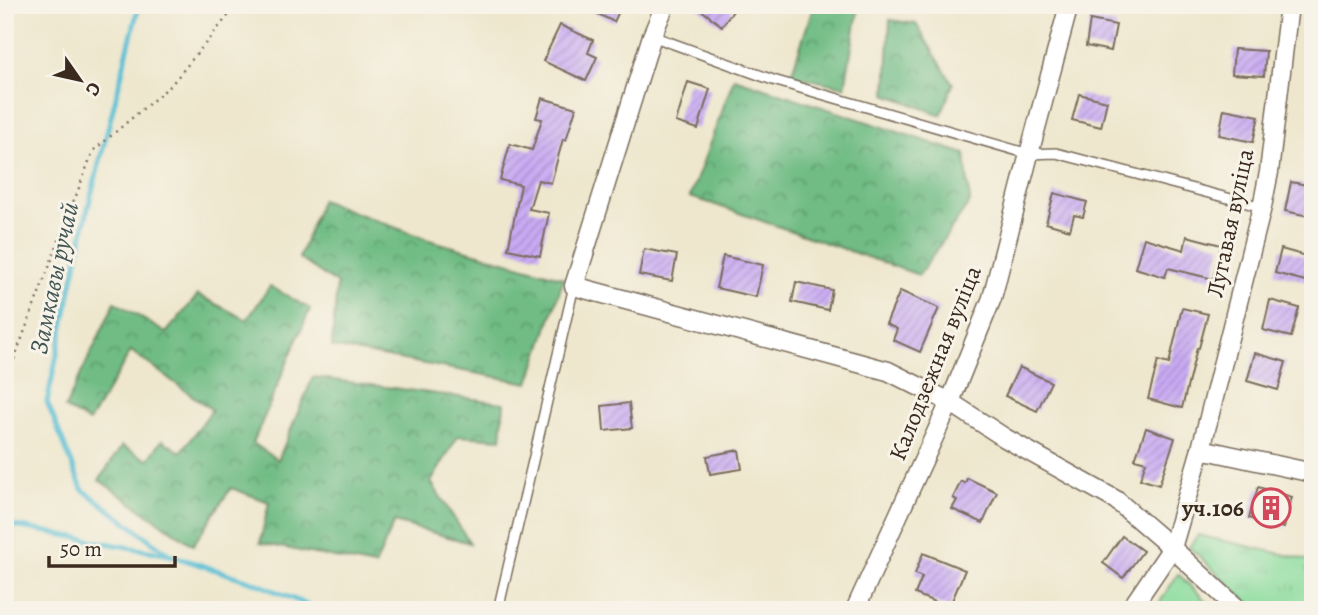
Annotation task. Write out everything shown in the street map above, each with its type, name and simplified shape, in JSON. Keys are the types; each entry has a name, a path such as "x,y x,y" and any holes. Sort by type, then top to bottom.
{"street":[{"path":"665,5 652,36 574,286 888,371 950,402 1005,438 1116,500 1239,610"},
{"name":"Калодзежная вуліца","path":"855,610 950,402 992,298 1069,5"},
{"name":"Лугавая вуліца","path":"1130,610 1172,548 1201,449 1269,172 1289,5"},
{"path":"1201,449 1313,473"}],"lane":[{"path":"652,36 773,80 1029,153 1056,153 1262,207"},
{"path":"498,610 574,286"}],"path":[{"path":"5,377 93,151 171,85 237,5"}],"green space":[{"path":"814,5 859,5 845,87 791,75"},
{"path":"890,20 916,24 953,84 941,115 886,94"},
{"path":"734,78 965,154 970,202 919,275 690,197"},
{"path":"321,200 429,240 564,278 529,383 332,347 337,284 299,258"},
{"path":"270,286 310,309 253,443 278,460 313,377 504,403 501,439 458,436 431,482 470,543 394,522 375,566 260,543 269,502 231,488 193,545 99,480 122,446 148,460 162,440 181,452 212,410 131,351 89,422 65,408 115,302 166,333 198,295 247,320"},
{"path":"1198,535 1313,561 1313,610 1256,610 1189,547"},
{"path":"1178,574 1216,610 1155,610"}],"building":[{"path":"580,5 622,5 614,22"},
{"path":"695,5 725,5 733,11 722,26"},
{"path":"1090,20 1116,25 1111,51 1086,46"},
{"path":"560,25 593,40 588,53 597,57 586,81 543,61"},
{"path":"1234,49 1266,51 1264,76 1232,74"},
{"path":"688,82 710,89 698,129 676,122"},
{"path":"1079,94 1107,101 1101,127 1072,120"},
{"path":"542,98 576,108 566,140 563,139 551,183 538,180 529,209 549,213 540,256 508,249 521,185 500,180 510,144 532,150 542,119 536,118"},
{"path":"1224,109 1259,116 1253,142 1219,135"},
{"path":"1291,182 1313,186 1313,217 1285,211"},
{"path":"1054,193 1087,202 1083,217 1074,215 1070,230 1046,223"},
{"path":"1187,236 1221,245 1213,279 1168,268 1165,277 1135,268 1144,238 1184,250"},
{"path":"644,249 677,255 672,281 639,275"},
{"path":"1281,249 1313,258 1309,282 1275,273"},
{"path":"723,256 763,265 756,297 716,288"},
{"path":"796,282 832,290 828,310 792,302"},
{"path":"900,291 939,308 920,352 893,340 897,329 886,324"},
{"path":"1270,300 1299,308 1291,337 1263,330"},
{"path":"1182,308 1208,314 1182,408 1148,399 1158,361 1169,364"},
{"path":"1255,353 1286,362 1278,390 1247,381"},
{"path":"1019,367 1051,382 1037,411 1005,396"},
{"path":"629,403 632,428 604,431 602,406"},
{"path":"1146,428 1175,438 1159,485 1140,479 1146,462 1135,459"},
{"path":"739,450 742,469 710,474 707,456"},
{"path":"967,478 997,492 983,523 952,509 957,500 953,498 961,481 965,483"},
{"name":"уч.106","path":"1258,487 1292,497 1284,528 1249,518"},
{"path":"1122,536 1143,551 1123,578 1103,563"},
{"path":"923,553 965,570 949,608 915,594 922,577 915,574"}],"waterway":[{"name":"Замкавы ручай","path":"139,5 88,208 47,402 82,489 170,555"},
{"name":"Замкавы ручай","path":"5,524 170,555 256,583 319,610"}],"place":[{"name":"уч.106","path":"1271,508"}]}
